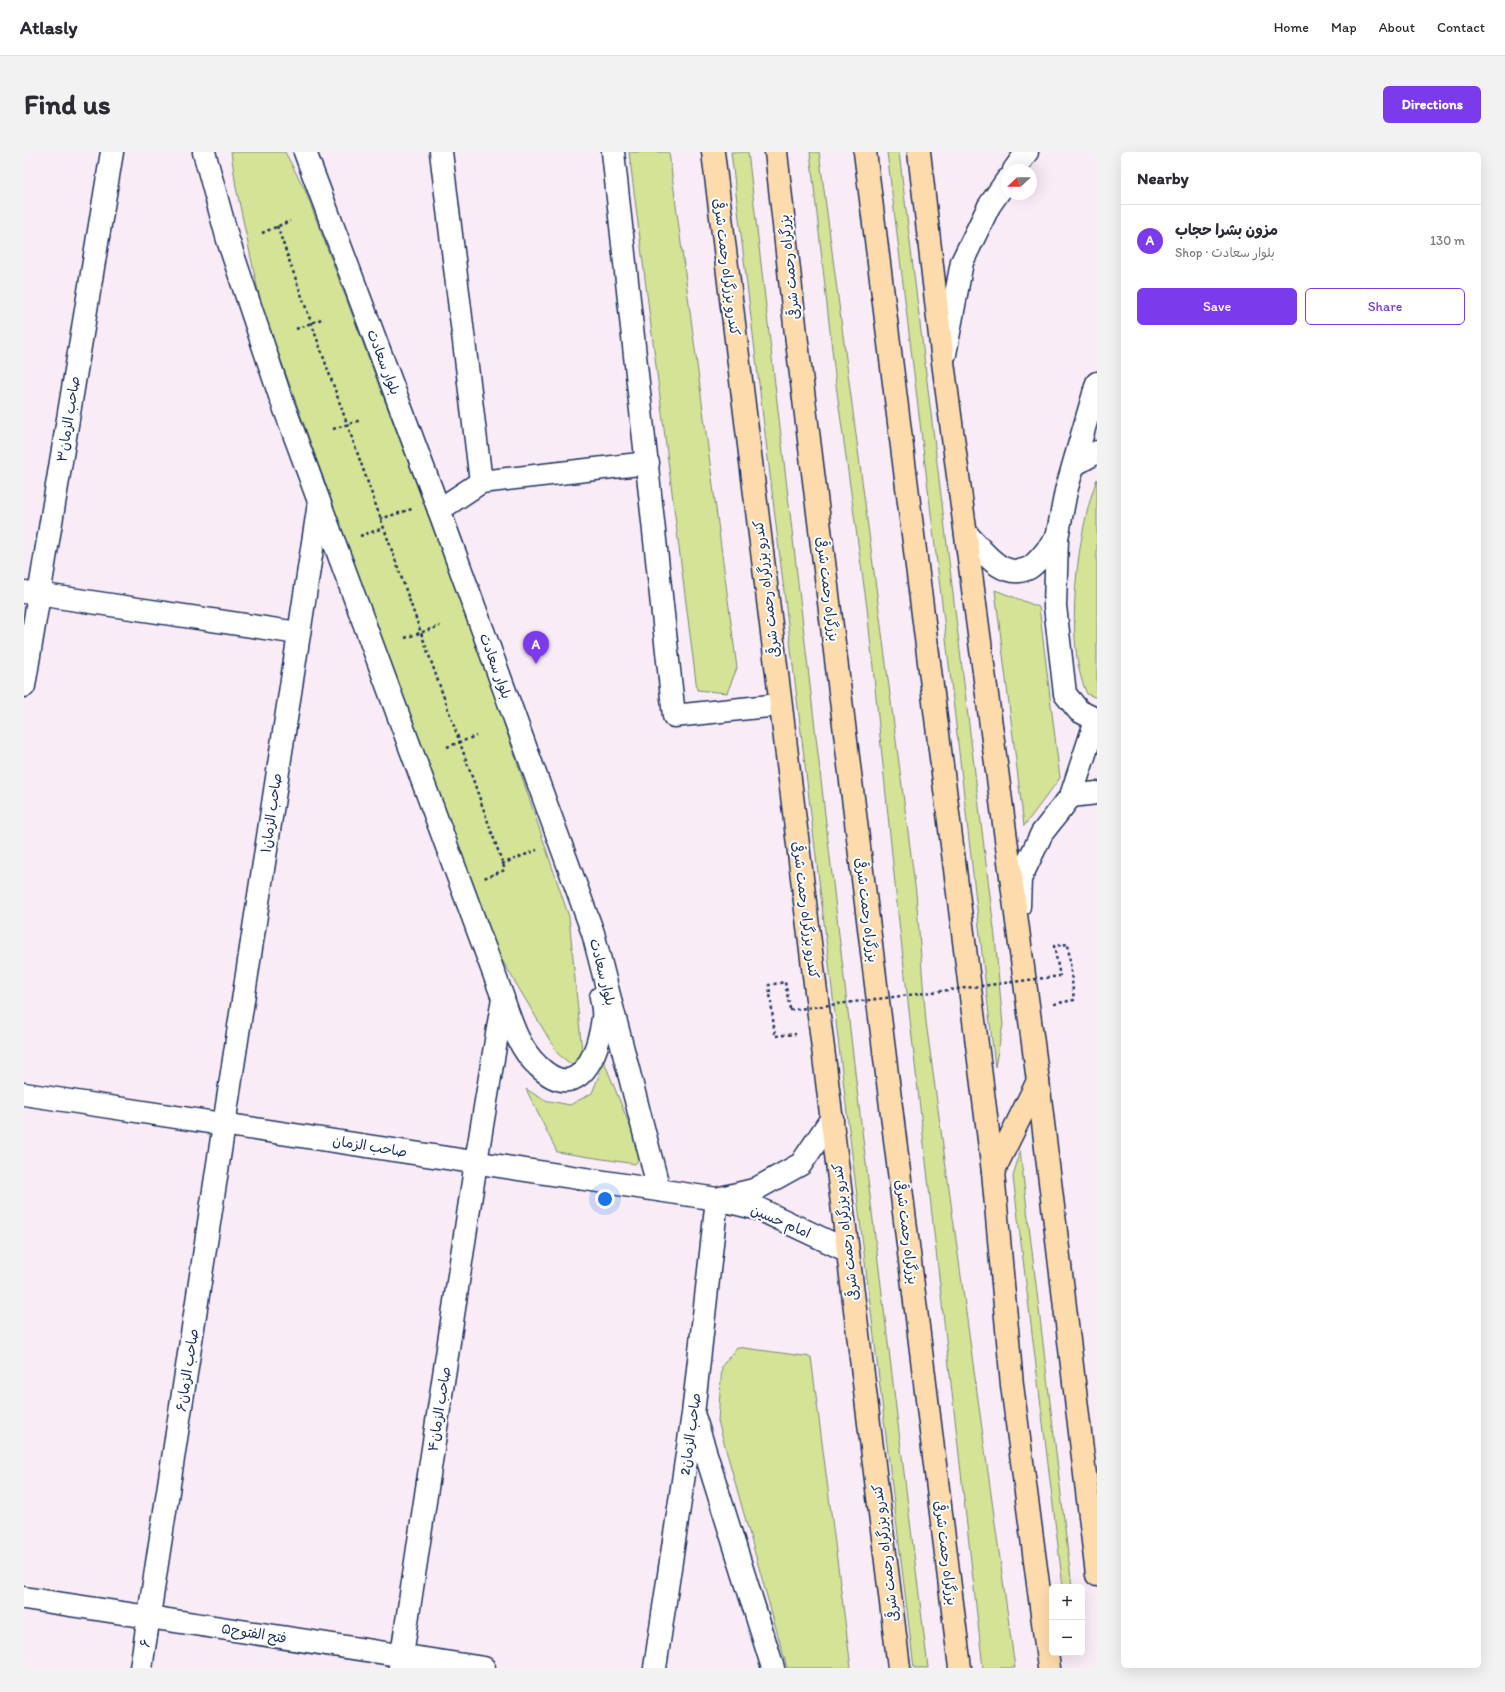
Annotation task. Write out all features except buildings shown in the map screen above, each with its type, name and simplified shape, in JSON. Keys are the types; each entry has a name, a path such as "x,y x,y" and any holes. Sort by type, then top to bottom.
{"main road":[{"name":"کندرو بزرگراه رحمت شرقی","path":"713,152 779,705 832,1118 846,1250 863,1367 899,1668"},
{"name":"بزرگراه رحمت شرقی","path":"776,152 798,350 960,1668"},
{"path":"866,152 993,1172 1012,1385 1049,1668"},
{"path":"919,152 943,362 1017,933 1038,1082 1097,1575"},
{"path":"993,1172 1038,1082"}],"street":[{"name":"صاحب الزمان۳","path":"24,686 32,593 112,152"},
{"path":"204,152 228,240 280,396 503,998 521,1044 537,1066 551,1076 566,1080 579,1076 589,1065 594,1055 603,1016 593,933"},
{"name":"بلوار سعادت","path":"305,152 438,505 593,933 659,1190"},
{"path":"441,152 481,482"},
{"path":"613,152 648,463 674,716 779,705"},
{"path":"1018,164 1027,152"},
{"path":"943,362 962,262 988,206 1001,188"},
{"path":"1017,933 1020,879 1042,833 1071,796 1096,720 1079,711 1065,694 1055,606 1057,538 1066,491 1097,383"},
{"path":"1074,465 1097,452"},
{"path":"438,505 481,482 648,463"},
{"name":"صاحب الزمان۱","path":"225,1124 319,502"},
{"path":"966,533 996,564 1008,571 1030,568 1057,538"},
{"path":"32,593 298,633"},
{"path":"1071,796 1097,793"},
{"path":"476,1162 503,998"},
{"name":"صاحب الزمان","path":"24,1094 717,1199"},
{"name":"امام حسین","path":"717,1199 754,1190 800,1164 832,1118"},
{"name":"صاحب الزمان۶","path":"148,1617 225,1124"},
{"name":"صاحب الزمان۴","path":"401,1662 476,1162"},
{"name":"امام حسین","path":"717,1199 760,1209 846,1250"},
{"name":"2صاحب الزمان","path":"655,1668 693,1414 717,1199"},
{"path":"693,1414 773,1668"},
{"name":"فتح الفتوح۵","path":"24,1598 148,1617 401,1662 484,1668"},
{"name":"۶","path":"141,1668 148,1617"}],"path":[{"path":"262,233 290,221"},
{"path":"277,226 504,870 461,886"},
{"path":"296,329 324,318"},
{"path":"333,429 361,420"},
{"path":"380,519 438,505"},
{"path":"405,638 440,626"},
{"path":"447,747 476,736"},
{"path":"502,864 560,841"},
{"path":"775,1036 769,985 785,982 790,1010 1060,976 1054,946 1068,944 1074,1000"}],"green space":[{"path":"231,152 285,152 305,190 478,646 569,917 582,1052 572,1065 558,1054 493,945 261,305 236,187"},
{"path":"629,152 669,152 737,668 727,693 697,690"},
{"path":"731,152 748,152 858,1098 928,1668 914,1668"},
{"path":"810,152 819,152 916,893 926,1022 1015,1668 983,1668 897,904 867,608 836,385"},
{"path":"887,152 899,152 995,937 1003,1025 995,1067 943,612"},
{"path":"1097,479 1097,698 1087,694 1080,673 1074,618 1079,557 1090,501"},
{"path":"995,590 1039,607 1060,778 1024,826"},
{"path":"603,1059 642,1156 635,1164 557,1152 526,1089 544,1100 570,1105 592,1093 600,1073"},
{"path":"1020,1150 1072,1584 1063,1584 1013,1177"},
{"path":"737,1347 811,1357 851,1668 787,1668 718,1421 722,1366"}],"place":[{"name":"مزون بشرا حجاب","path":"536,664"}]}
